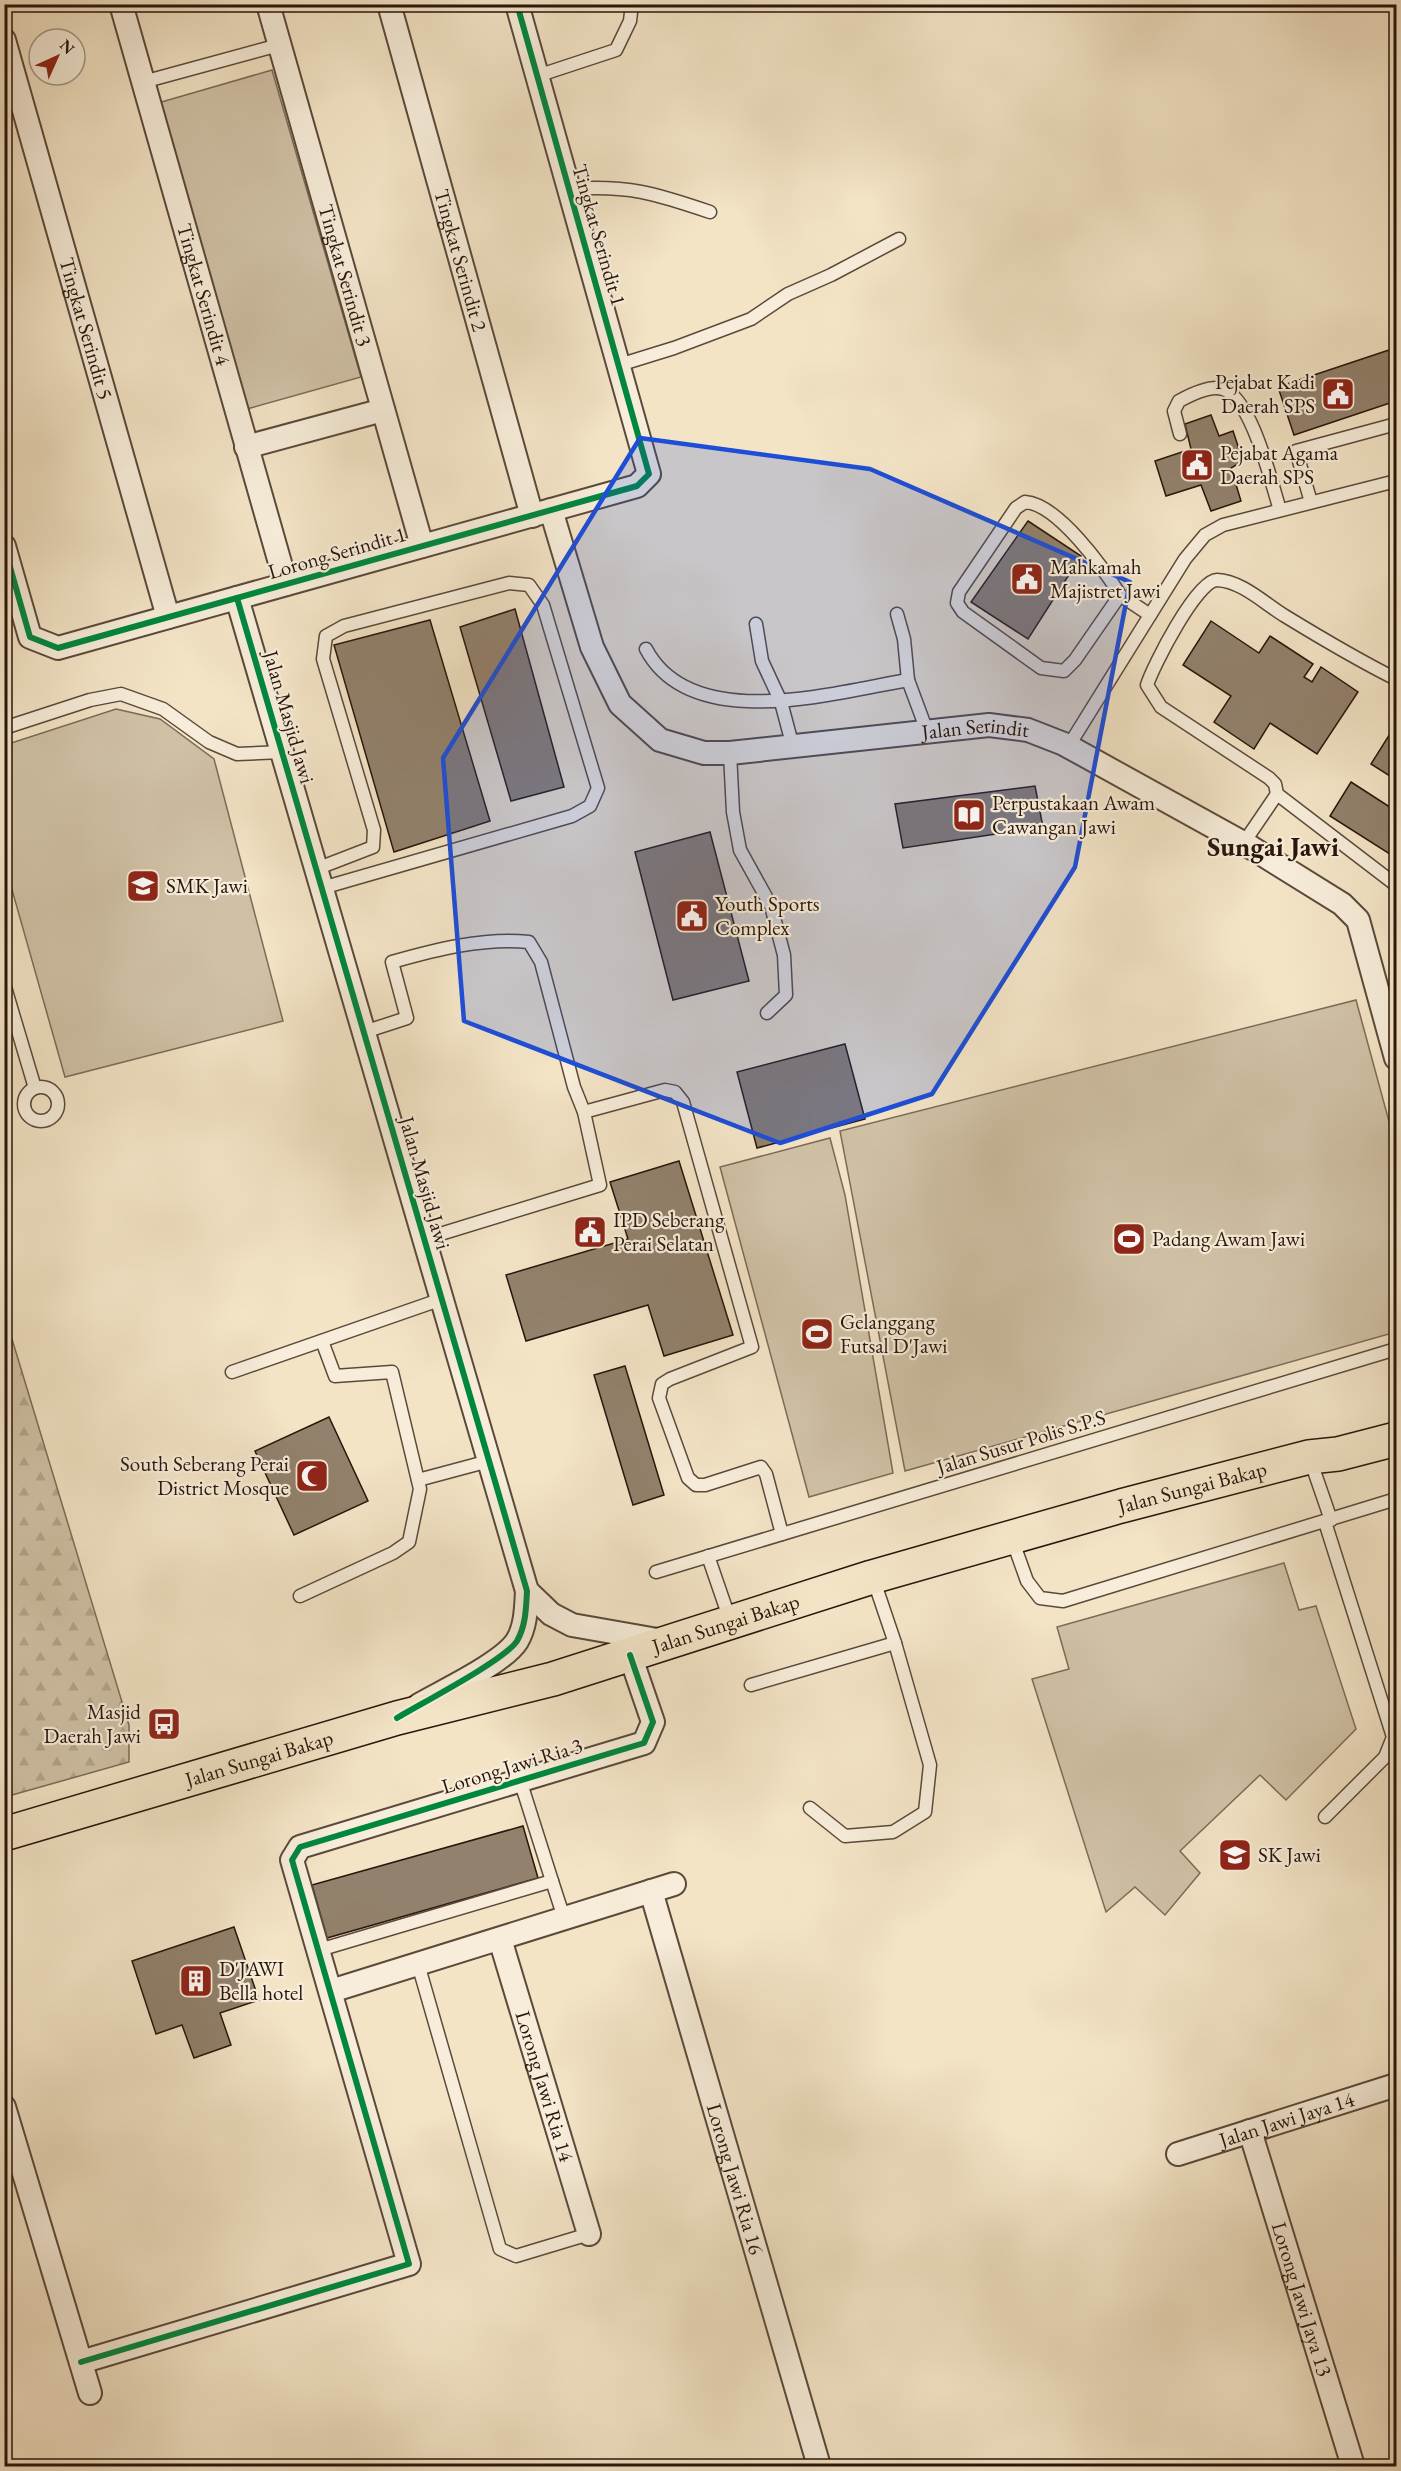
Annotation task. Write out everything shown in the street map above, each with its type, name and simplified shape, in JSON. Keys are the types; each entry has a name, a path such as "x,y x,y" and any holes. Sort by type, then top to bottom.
{"highway":[{"name":"Jalan Sungai Bakap","path":"4,1834 397,1718 553,1679 872,1577 1309,1457 1338,1454 1394,1435"}],"street":[{"name":"Tingkat Serindit 3","path":"268,4 422,546"},
{"name":"Tingkat Serindit 2","path":"389,4 541,513"},
{"name":"Tingkat Serindit 1","path":"517,4 649,474"},
{"name":"Tingkat Serindit 4","path":"126,6 143,82 286,584"},
{"name":"Tingkat Serindit 5","path":"4,40 168,617"},
{"path":"246,447 383,410"},
{"name":"Lorong Serindit 1","path":"4,546 30,638 58,648 637,486 649,474"},
{"name":"Jalan Serindit","path":"541,513 592,647 620,704 660,740 704,753 730,753 989,725 1028,730 1068,747 1243,844 1342,904 1358,920 1396,1058"},
{"name":"Jalan Masjid Jawi","path":"237,598 527,1591 524,1626 516,1643 499,1659 397,1718"},
{"name":"Jalan Masjid Jawi","path":"527,1591 551,1614 572,1625 667,1642"},
{"name":"Lorong Jawi Ria 3","path":"319,1950 292,1860 300,1847 644,1743 653,1722 630,1655"},
{"path":"331,1991 674,1884"},
{"name":"Lorong Jawi Ria 16","path":"651,1891 819,2466"},
{"name":"Lorong Jawi Ria 14","path":"500,1939 589,2234"},
{"path":"81,2362 409,2264 319,1950"},
{"name":"Jalan Jawi Jaya 14","path":"1178,2154 1396,2085"},
{"path":"4,2107 90,2393"},
{"name":"Lorong Jawi Jaya 13","path":"1250,2131 1353,2466"}],"lane":[{"path":"537,76 616,50 630,21 632,4"},
{"path":"143,82 279,45"},
{"path":"569,189 628,187 655,193 710,212"},
{"path":"619,365 674,348 751,319 788,294 831,275 899,238"},
{"path":"1180,434 1174,411 1179,401 1214,387 1229,392 1255,430 1280,510"},
{"path":"1311,502 1296,451 1396,424"},
{"path":"1068,747 1185,559 1205,535 1223,525 1396,482"},
{"path":"1120,595 1075,660 1064,671 1056,672 1041,668 963,612 957,603 959,592 1016,508 1025,502 1036,505 1065,525 1088,548 1120,595 1150,615"},
{"path":"1396,679 1311,632 1239,586 1216,580 1209,583 1169,639 1153,667 1147,685 1161,707 1269,778 1275,784 1277,794 1396,885"},
{"path":"509,583 529,585 543,605 598,788 590,806 572,816 319,879 373,847 374,838 374,830 323,659 326,636 344,626 509,583"},
{"path":"897,614 904,639 908,680 927,731"},
{"path":"756,624 762,661 781,702 793,747"},
{"path":"646,649 655,667 671,680 704,696 781,702 908,680"},
{"path":"4,728 90,700 121,694 163,709 209,742 237,754 282,752"},
{"path":"730,753 733,812 740,850 771,906 784,955 786,996 767,1013"},
{"path":"1243,844 1277,794"},
{"path":"364,1032 407,1018 392,962 427,952 511,940 529,942 541,962 574,1087 584,1113 600,1185 424,1239"},
{"path":"4,984 35,1088"},
{"path":"584,1113 664,1090 675,1092 683,1102 752,1347 670,1379 662,1384 659,1398 688,1478 696,1485 705,1485 761,1467 766,1474 782,1534"},
{"path":"232,1372 442,1299"},
{"path":"300,1596 393,1553 409,1542 420,1489 392,1372 335,1376 322,1341"},
{"name":"Jalan Susur Polis S.P.S","path":"656,1572 1396,1349"},
{"path":"1309,1457 1393,1737 1385,1757 1325,1816"},
{"path":"418,1480 489,1461"},
{"path":"1012,1538 1027,1581 1040,1599 1063,1601 1396,1499"},
{"path":"708,1556 730,1622"},
{"path":"810,1808 845,1836 893,1832 925,1812 930,1765 895,1643 872,1577"},
{"path":"751,1685 895,1643"},
{"path":"520,1780 564,1918"},
{"path":"319,1950 552,1881"},
{"path":"418,1964 500,2249 516,2256 589,2234"}],"highlighted area":[{"path":"640,438 870,469 1130,582 1075,867 932,1094 780,1143 464,1021 443,758"}],"green space":[{"path":"272,70 361,377 247,409 158,103"},
{"path":"116,709 160,719 214,759 283,1021 65,1077 5,865 5,745"},
{"name":"Padang Awam Jawi","path":"1356,1000 1396,1147 1396,1332 905,1471 840,1131"},
{"name":"Gelanggang Futsal D'Jawi","path":"830,1138 845,1195 893,1473 809,1497 720,1167"},
{"path":"5,1316 129,1725 129,1762 5,1797"},
{"path":"1284,1563 1299,1610 1316,1606 1356,1729 1286,1800 1260,1775 1180,1851 1200,1873 1165,1915 1135,1887 1106,1912 1032,1679 1069,1669 1057,1627"}],"building":[{"name":"Pejabat Kadi Daerah SPS","path":"1392,349 1396,361 1396,401 1294,435 1278,387"},
{"name":"Pejabat Agama Daerah SPS","path":"1211,415 1219,436 1233,431 1243,461 1231,468 1241,501 1211,511 1201,485 1166,496 1155,461 1191,449 1185,424"},
{"name":"Mahkamah Majistret Jawi","path":"1028,521 1081,556 1028,639 971,602"},
{"path":"515,609 564,787 511,801 460,627"},
{"path":"430,620 490,821 394,852 334,645"},
{"path":"1211,621 1259,653 1270,636 1313,664 1304,677 1312,682 1321,667 1358,692 1317,754 1270,723 1254,749 1214,722 1231,696 1183,665"},
{"path":"1393,729 1396,731 1396,780 1371,764"},
{"path":"1351,782 1396,811 1396,858 1330,816"},
{"name":"Perpustakaan Awam Cawangan Jawi","path":"1035,786 1043,827 903,848 895,804"},
{"name":"Youth Sports Complex","path":"710,832 749,981 673,1000 635,852"},
{"path":"845,1044 865,1119 757,1148 737,1072"},
{"path":"679,1161 733,1335 664,1356 648,1305 526,1341 506,1275 628,1239 610,1182"},
{"path":"625,1366 664,1495 633,1505 594,1375"},
{"name":"South Seberang Perai District Mosque","path":"329,1417 368,1501 294,1535 255,1451"},
{"path":"523,1826 538,1878 327,1938 312,1885"},
{"name":"D'JAWI Bella hotel","path":"234,1927 259,2000 220,2013 231,2045 194,2058 182,2025 156,2034 132,1961"}],"cycle path":[{"path":"4,546 30,637 58,648 637,486 649,474 517,4"},
{"path":"237,598 527,1591 522,1629 517,1641 509,1649 480,1670 397,1718"},
{"path":"81,2362 409,2264 292,1860 300,1847 644,1743 653,1722 630,1655"}],"place":[{"name":"Pejabat Kadi Daerah SPS","path":"1338,394"},
{"name":"Pejabat Agama Daerah SPS","path":"1197,465"},
{"name":"Mahkamah Majistret Jawi","path":"1027,579"},
{"name":"Perpustakaan Awam Cawangan Jawi","path":"969,815"},
{"name":"SMK Jawi","path":"143,886"},
{"name":"Youth Sports Complex","path":"692,916"},
{"name":"IPD Seberang Perai Selatan","path":"590,1232"},
{"name":"Padang Awam Jawi","path":"1129,1239"},
{"name":"Gelanggang Futsal D'Jawi","path":"817,1334"},
{"name":"South Seberang Perai District Mosque","path":"312,1476"},
{"name":"Masjid Daerah Jawi","path":"164,1724"},
{"name":"SK Jawi","path":"1235,1855"},
{"name":"D'JAWI Bella hotel","path":"196,1981"}],"district":[{"name":"Sungai Jawi","path":"1273,847"}]}
